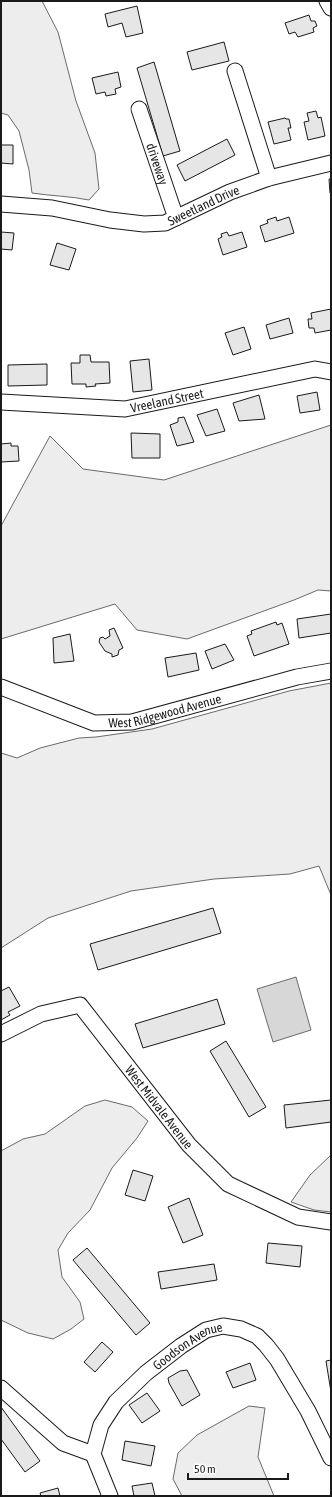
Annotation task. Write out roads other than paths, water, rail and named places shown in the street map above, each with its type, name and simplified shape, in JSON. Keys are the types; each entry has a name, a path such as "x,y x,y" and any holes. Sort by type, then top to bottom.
{"street":[{"path":"327,1 331,8"},
{"path":"235,71 269,178"},
{"name":"driveway","path":"139,109 176,218"},
{"name":"Sweetland Drive","path":"1,204 52,208 110,220 144,224 165,223 230,192 269,178 331,163"},
{"name":"Vreeland Street","path":"1,402 125,409 315,369 331,372"},
{"name":"West Ridgewood Avenue","path":"1,687 94,724 132,722 297,677 331,671"},
{"name":"West Midvale Avenue","path":"1,1034 41,1014 80,1005 189,1145 228,1184 298,1217 331,1222"},
{"name":"Goodson Avenue","path":"93,1454 101,1425 116,1402 146,1373 181,1346 206,1330 223,1326 241,1329 257,1336 277,1358 308,1411 331,1458"},
{"path":"1,1388 63,1443 93,1454 110,1496"}]}
